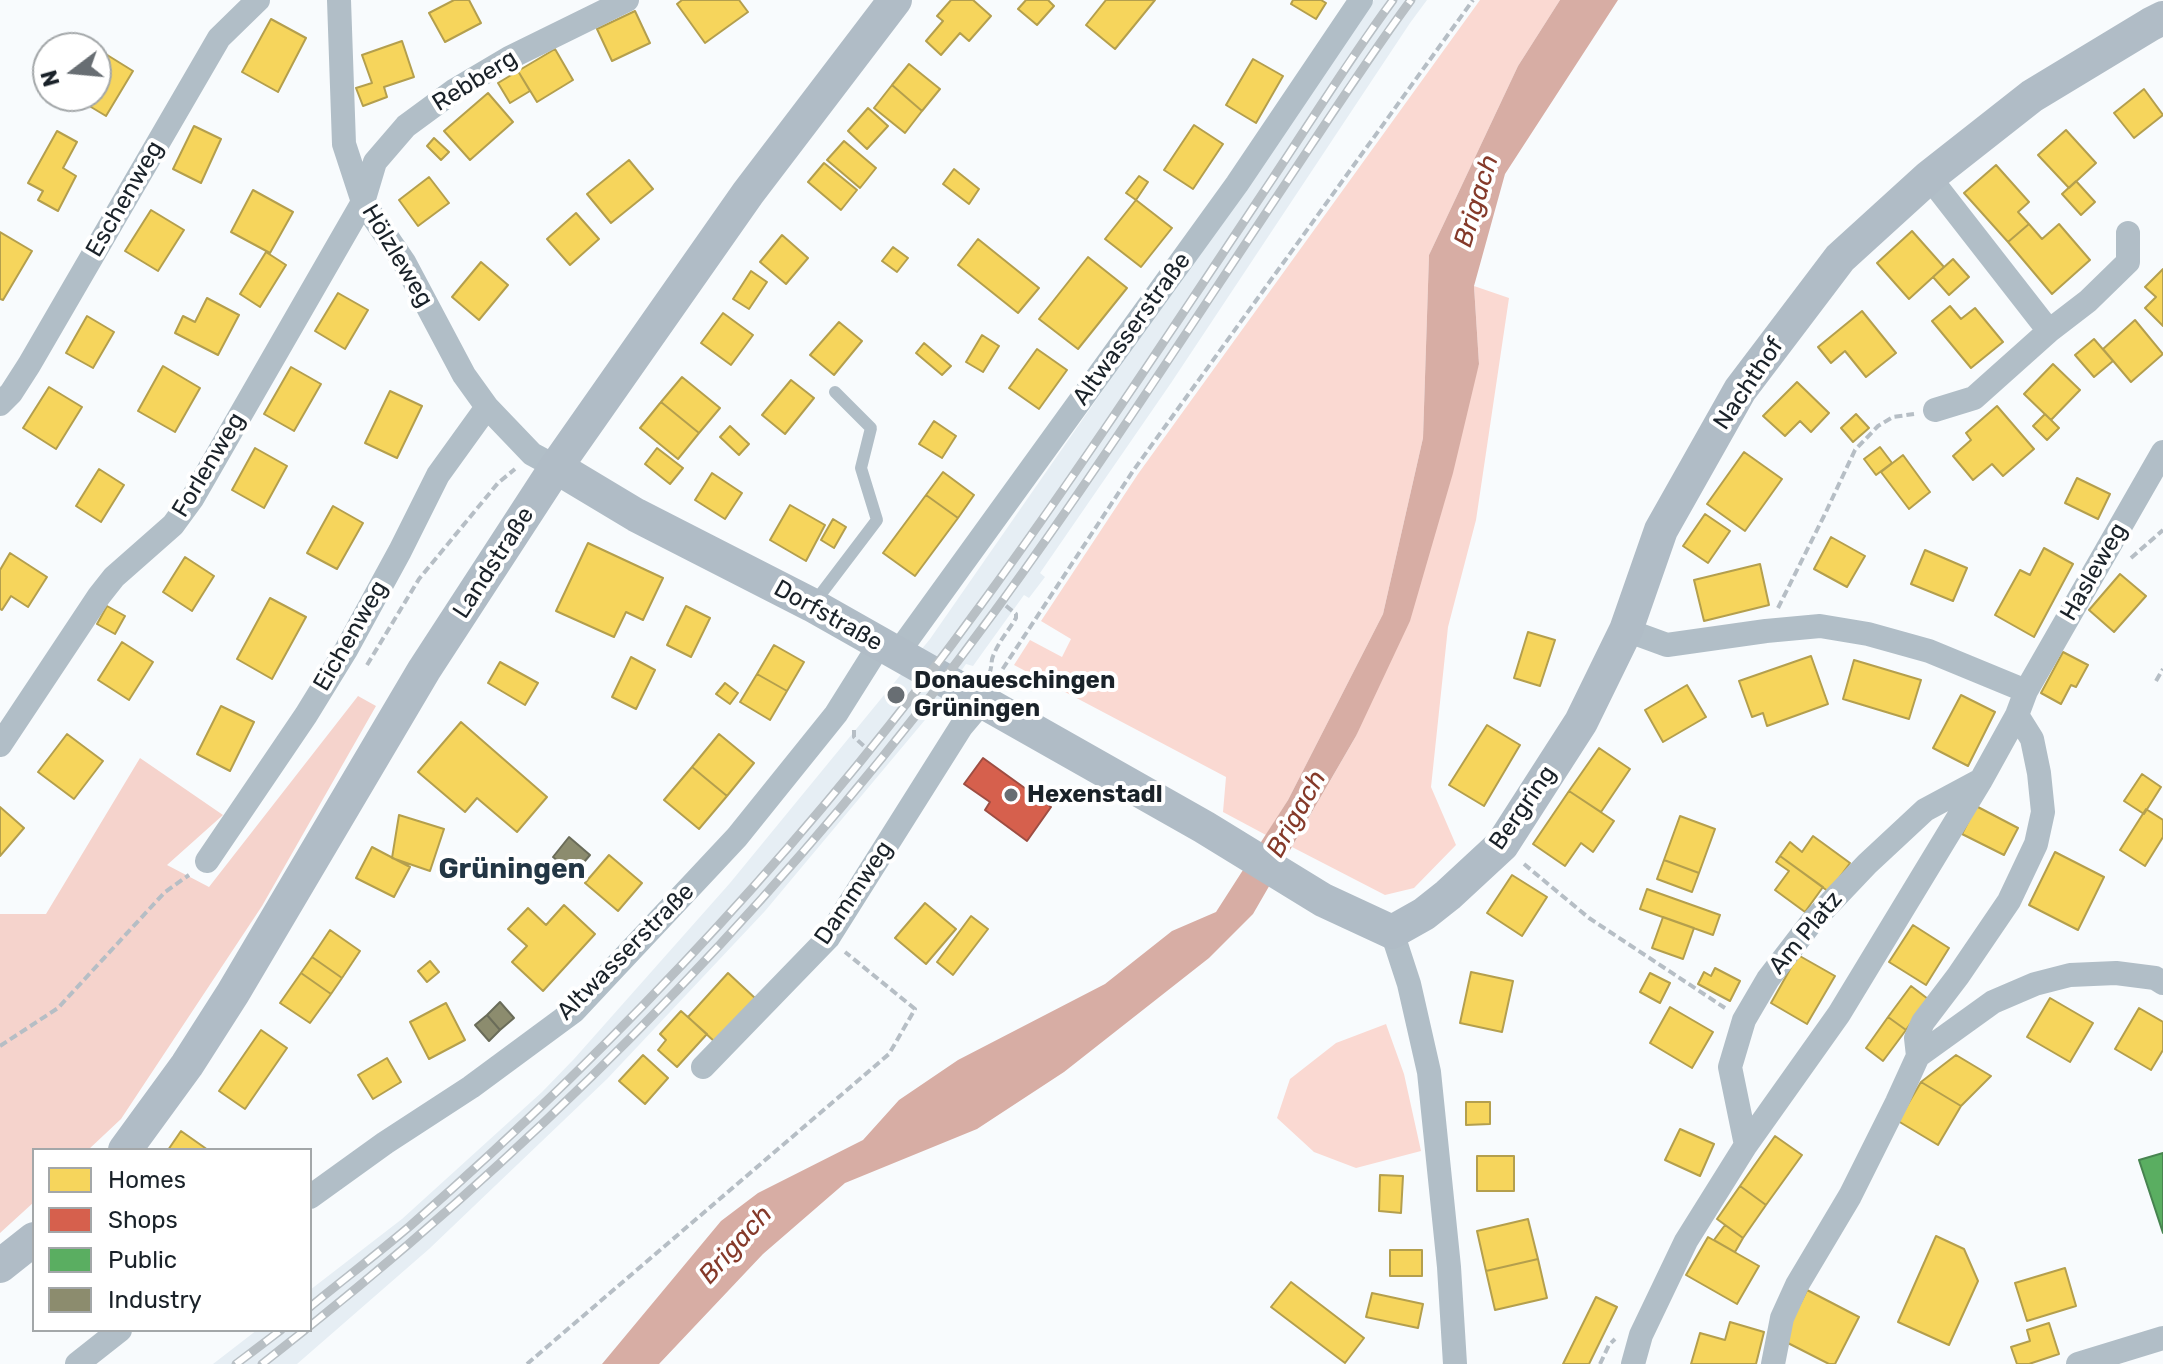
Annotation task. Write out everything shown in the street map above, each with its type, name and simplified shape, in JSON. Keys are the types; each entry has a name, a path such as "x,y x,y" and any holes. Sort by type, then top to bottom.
{"street":[{"name":"Eschenweg","path":"0,404 11,393 36,353 219,38 258,0"},
{"name":"Hölzleweg","path":"339,0 344,144 363,202 404,262 464,375 487,407 532,454 556,467"},
{"name":"Rebberg","path":"363,202 375,162 406,126 455,90 509,58 627,0"},
{"name":"Landstraße","path":"127,1148 195,1053 424,670 556,467 748,193 895,0"},
{"name":"Altwasserstraße","path":"312,1196 471,1087 574,1011 737,837 889,649 1237,184 1361,0"},
{"name":"Nachthof","path":"1626,630 1661,530 1740,390 1840,258 1929,177 2032,96 2157,21"},
{"path":"1929,177 2049,331"},
{"name":"Forlenweg","path":"0,745 99,596 114,577 173,525 192,499 363,202"},
{"path":"1935,410 1974,398 2049,331 2088,301 2128,262 2128,233"},
{"name":"Eichenweg","path":"207,861 306,715 400,551 438,475 487,407"},
{"name":"Hasleweg","path":"2026,691 2163,452"},
{"name":"Dorfstraße","path":"556,467 636,515 812,605 889,649 991,688 1204,827 1323,900 1392,932"},
{"path":"1626,630 1667,645 1820,626 1868,634 1929,651 2026,691 2017,715 1981,780 1839,1014 1746,1145 1686,1241 1641,1335 1633,1364"},
{"name":"Bergring","path":"1392,932 1424,914 1502,845 1581,722 1626,630"},
{"name":"Dammweg","path":"703,1067 828,938 961,727 991,688"},
{"path":"1918,1056 1916,1038 1923,1022 2009,901 2036,844 2043,812 2039,773 2032,739 2017,715"},
{"name":"Am Platz","path":"1746,1145 1730,1067 1744,1020 1768,979 1811,923 1867,864 1925,810 1981,780"},
{"path":"1392,932 1409,984 1429,1072 1449,1267 1455,1364"},
{"path":"1773,1364 1782,1318 1792,1296 1850,1196 1918,1056 1993,1002 2035,984 2070,975 2116,973 2155,978 2163,983"},
{"path":"0,1266 32,1241"},
{"path":"77,1364 117,1332"},
{"path":"2078,1364 2134,1356 2163,1338"}],"lane":[{"path":"812,605 877,520 861,468 871,428 835,392"}],"path":[{"path":"991,688 1133,471 1473,0"},
{"path":"1766,631 1855,450 1878,426 1893,417 1935,410"},
{"path":"991,688 992,660 1016,618 1016,614 1005,605"},
{"path":"2156,681 2163,669"},
{"path":"857,741 865,747"},
{"path":"1502,845 1589,918 1744,1020"},
{"path":"527,1364 889,1054 915,1009 828,938"}],"shaded area":[{"path":"1374,0 1427,0 1040,573 1045,577 1029,598 1024,595 973,666 966,664 940,702 765,911 607,1079 429,1249 297,1364 213,1364 254,1332 312,1332 312,1288 402,1219 574,1059 730,883 930,639"},
{"path":"1480,0 1560,0 1518,66 1429,255 1423,438 1383,614 1288,800 1266,835 1223,812 1226,777 1014,665 1030,640 1062,657 1071,639 1041,621 1138,474"},
{"path":"1474,286 1509,298 1476,520 1448,627 1431,787 1456,845 1414,888 1385,895 1292,847 1356,736 1479,364"},
{"path":"358,696 376,706 262,906 121,1119 90,1148 32,1148 32,1204 0,1233 0,914 46,914 140,758 223,815 167,865 209,887"},
{"path":"1386,1024 1404,1074 1421,1151 1356,1168 1314,1152 1277,1118 1290,1079 1336,1043"}],"water":[{"name":"Brigach","path":"1560,0 1618,0 1505,174 1474,286 1479,364 1453,473 1410,621 1356,736 1253,914 1209,958 1064,1072 977,1129 845,1183 763,1254 659,1364 602,1364 721,1221 758,1193 863,1140 899,1100 958,1060 1105,984 1172,931 1216,912 1288,800 1383,614 1423,438 1429,255 1518,66"}],"building: Homes":[{"path":"454,0 469,0 481,23 445,42 429,13"},
{"path":"682,0 739,0 748,12 705,43 677,4"},
{"path":"951,0 973,0 991,16 969,41 960,33 941,55 926,41 943,21 937,16"},
{"path":"1026,0 1048,0 1054,6 1037,25 1018,9"},
{"path":"1106,0 1155,0 1115,49 1086,25"},
{"path":"1293,0 1321,0 1326,3 1316,19 1291,4"},
{"path":"635,11 650,43 612,61 597,29"},
{"path":"271,19 306,38 278,92 242,72"},
{"path":"402,41 414,77 384,87 387,97 363,106 356,88 372,83 362,55"},
{"path":"555,49 573,80 537,102 518,71"},
{"path":"112,58 133,71 112,106"},
{"path":"1253,59 1283,76 1256,123 1226,105"},
{"path":"909,64 940,89 922,111 892,85"},
{"path":"518,71 530,91 510,103 498,83"},
{"path":"892,85 922,111 905,133 874,108"},
{"path":"2144,89 2163,115 2134,138 2114,113"},
{"path":"488,93 513,122 470,160 444,131"},
{"path":"868,108 888,126 867,149 848,131"},
{"path":"1194,125 1223,144 1193,189 1164,170"},
{"path":"194,126 221,139 201,183 173,169"},
{"path":"2066,130 2096,163 2069,188 2038,155"},
{"path":"57,131 77,142 63,168 76,176 58,211 38,200 43,191 28,183"},
{"path":"434,138 449,152 441,160 427,146"},
{"path":"844,141 876,168 860,188 827,160"},
{"path":"629,160 653,189 611,223 587,194"},
{"path":"824,163 857,190 841,210 808,182"},
{"path":"1996,165 2029,202 2018,212 2029,224 2008,242 1964,193"},
{"path":"954,169 979,189 969,204 943,184"},
{"path":"1139,176 1148,182 1136,200 1126,193"},
{"path":"429,177 449,203 418,226 399,200"},
{"path":"2076,181 2095,202 2081,215 2062,194"},
{"path":"253,190 293,212 270,253 231,232"},
{"path":"1136,200 1172,228 1141,267 1105,239"},
{"path":"151,210 184,230 158,271 125,251"},
{"path":"576,213 599,239 570,265 547,239"},
{"path":"2029,224 2042,239 2059,224 2090,260 2052,294 2008,242"},
{"path":"1912,231 1944,267 1909,299 1877,263"},
{"path":"0,232 32,251 3,300 0,299"},
{"path":"782,235 808,258 786,284 760,262"},
{"path":"978,239 1039,288 1018,313 958,265"},
{"path":"893,247 908,258 897,272 882,261"},
{"path":"266,252 286,265 260,307 240,294"},
{"path":"1088,257 1127,288 1078,349 1039,319"},
{"path":"1953,259 1969,277 1949,295 1933,277"},
{"path":"481,262 508,285 479,320 452,297"},
{"path":"2163,269 2163,326 2145,308 2156,297 2145,287"},
{"path":"751,271 767,282 749,309 733,299"},
{"path":"338,293 368,310 345,349 315,331"},
{"path":"207,298 239,315 218,355 175,333 183,316 195,322"},
{"path":"1950,306 1961,319 1975,308 2003,342 1971,368 1932,321"},
{"path":"1862,311 1896,353 1866,377 1845,351 1831,363 1818,347"},
{"path":"723,313 753,335 731,365 701,343"},
{"path":"87,316 114,332 93,368 66,353"},
{"path":"2135,320 2163,354 2131,382 2103,349"},
{"path":"839,322 862,341 834,375 810,355"},
{"path":"982,335 999,346 983,372 966,362"},
{"path":"2094,339 2113,361 2094,377 2075,355"},
{"path":"924,343 951,366 942,375 916,353"},
{"path":"1037,349 1067,370 1039,409 1009,388"},
{"path":"2053,364 2080,390 2051,420 2024,394"},
{"path":"163,366 200,388 175,432 138,411"},
{"path":"291,367 321,384 294,431 264,414"},
{"path":"682,377 720,408 699,433 661,402"},
{"path":"791,380 814,398 785,434 762,415"},
{"path":"1797,382 1829,413 1811,432 1800,421 1785,436 1763,416"},
{"path":"49,387 82,407 56,449 23,428"},
{"path":"390,391 422,406 397,458 365,443"},
{"path":"661,402 699,433 678,459 640,428"},
{"path":"1997,406 2034,449 2003,476 1992,464 1973,480 1953,456 1971,440 1966,433"},
{"path":"1856,414 1869,428 1853,442 1841,428"},
{"path":"2045,414 2059,428 2047,440 2033,426"},
{"path":"934,421 956,436 942,458 919,444"},
{"path":"730,426 749,444 739,455 720,437"},
{"path":"1880,447 1892,463 1876,475 1864,459"},
{"path":"255,448 287,466 264,508 232,490"},
{"path":"657,448 683,468 670,484 645,464"},
{"path":"1744,452 1782,479 1745,531 1707,504"},
{"path":"1903,455 1930,492 1909,509 1881,472"},
{"path":"99,469 124,485 101,522 76,506"},
{"path":"943,472 974,495 958,518 926,495"},
{"path":"712,473 742,493 725,519 695,500"},
{"path":"2077,478 2110,494 2098,519 2065,503"},
{"path":"926,495 958,518 915,576 883,553"},
{"path":"790,505 825,525 806,561 770,540"},
{"path":"333,506 363,523 337,569 307,553"},
{"path":"1705,514 1730,531 1708,563 1683,546"},
{"path":"833,519 846,527 834,548 821,540"},
{"path":"1831,537 1865,556 1847,587 1814,569"},
{"path":"588,543 663,578 643,620 626,612 614,637 556,611"},
{"path":"2044,548 2073,564 2034,637 1995,615 2020,570 2030,575"},
{"path":"1925,550 1967,568 1953,601 1911,584"},
{"path":"10,553 47,577 28,607 11,596 2,610 0,570"},
{"path":"185,557 214,576 192,611 163,592"},
{"path":"1760,564 1769,605 1704,621 1694,580"},
{"path":"2120,574 2146,596 2114,632 2089,610"},
{"path":"270,598 306,617 272,679 237,659"},
{"path":"107,606 125,616 115,634 97,624"},
{"path":"686,606 710,618 691,657 667,645"},
{"path":"1528,632 1555,640 1540,686 1514,678"},
{"path":"122,642 153,662 129,700 98,680"},
{"path":"774,645 804,662 787,691 757,674"},
{"path":"2063,652 2088,665 2076,687 2071,685 2061,704 2041,693"},
{"path":"1811,656 1828,704 1767,726 1763,713 1752,717 1739,681"},
{"path":"631,657 655,670 636,709 612,697"},
{"path":"1854,660 1921,680 1909,719 1843,699"},
{"path":"500,662 538,683 525,705 488,683"},
{"path":"757,674 787,691 770,720 740,702"},
{"path":"725,683 738,693 730,704 716,694"},
{"path":"1687,685 1706,717 1663,742 1645,710"},
{"path":"1961,695 1995,712 1968,766 1933,748"},
{"path":"221,706 254,722 230,771 197,754"},
{"path":"461,722 547,797 517,832 477,798 465,812 418,772"},
{"path":"1487,725 1520,745 1484,806 1449,785"},
{"path":"67,734 103,761 74,799 38,772"},
{"path":"719,734 754,763 727,796 692,767"},
{"path":"1599,748 1630,769 1601,812 1569,791"},
{"path":"692,767 727,796 699,829 664,800"},
{"path":"2142,774 2161,787 2144,814 2124,801"},
{"path":"1569,791 1614,821 1593,852 1581,843 1565,866 1533,844"},
{"path":"1976,806 2018,828 2004,855 1962,834"},
{"path":"0,807 24,828 0,856"},
{"path":"2146,809 2163,820 2163,837 2145,866 2120,850"},
{"path":"399,815 444,829 430,871 392,858"},
{"path":"1680,816 1715,829 1699,873 1664,860"},
{"path":"1813,836 1850,863 1829,892 1780,856 1790,842 1802,852"},
{"path":"372,847 410,867 394,897 356,878"},
{"path":"2055,852 2104,877 2078,930 2029,905"},
{"path":"609,855 642,883 618,911 585,883"},
{"path":"1780,856 1823,887 1805,912 1775,890 1789,871 1776,862"},
{"path":"1664,860 1699,873 1692,892 1657,879"},
{"path":"1512,875 1547,897 1522,936 1487,913"},
{"path":"1647,889 1720,915 1713,935 1640,909"},
{"path":"925,903 956,929 926,964 895,938"},
{"path":"564,905 595,934 543,991 512,962 527,946 508,929 528,908 546,925"},
{"path":"971,916 988,929 953,975 937,962"},
{"path":"1663,917 1694,928 1683,959 1652,948"},
{"path":"1913,925 1949,948 1926,985 1889,962"},
{"path":"330,930 360,951 342,978 312,957"},
{"path":"1798,955 1835,976 1807,1024 1771,1003"},
{"path":"312,957 342,978 331,994 301,973"},
{"path":"430,961 439,972 427,982 418,971"},
{"path":"1715,968 1740,981 1730,1001 1698,984 1704,972 1711,976"},
{"path":"1471,972 1513,981 1502,1032 1460,1023"},
{"path":"301,973 331,994 310,1023 280,1003"},
{"path":"728,973 756,999 716,1043 688,1017"},
{"path":"1650,973 1670,983 1660,1003 1640,992"},
{"path":"1911,986 1928,999 1906,1030 1888,1017"},
{"path":"2050,998 2093,1023 2070,1062 2027,1037"},
{"path":"446,1003 465,1040 429,1059 410,1022"},
{"path":"1670,1007 1713,1032 1692,1068 1650,1043"},
{"path":"2139,1008 2163,1022 2163,1050 2151,1070 2115,1049"},
{"path":"681,1011 707,1034 677,1067 658,1050 666,1040 660,1034"},
{"path":"1888,1017 1906,1030 1883,1061 1866,1048"},
{"path":"261,1030 287,1048 245,1109 219,1091"},
{"path":"643,1055 668,1078 645,1104 619,1081"},
{"path":"1956,1055 1991,1076 1961,1106 1921,1082"},
{"path":"387,1058 401,1082 373,1099 358,1075"},
{"path":"1921,1082 1961,1106 1938,1145 1898,1121"},
{"path":"1466,1102 1490,1102 1490,1124 1466,1125"},
{"path":"1680,1129 1714,1144 1700,1176 1665,1160"},
{"path":"181,1131 205,1148 169,1148"},
{"path":"1775,1136 1802,1155 1766,1205 1740,1186"},
{"path":"1477,1156 1514,1156 1514,1191 1477,1191"},
{"path":"1380,1175 1403,1176 1401,1213 1379,1211"},
{"path":"1740,1186 1766,1205 1743,1238 1717,1219"},
{"path":"1528,1219 1538,1259 1486,1271 1477,1231"},
{"path":"1725,1225 1743,1238 1735,1252 1714,1240"},
{"path":"1936,1236 1964,1249 1978,1281 1949,1345 1898,1322"},
{"path":"1708,1237 1759,1266 1737,1304 1686,1275"},
{"path":"1390,1250 1422,1250 1422,1276 1390,1276"},
{"path":"1538,1259 1547,1298 1495,1310 1486,1271"},
{"path":"2065,1268 2076,1306 2027,1321 2015,1283"},
{"path":"1291,1282 1364,1338 1345,1363 1271,1307"},
{"path":"1807,1290 1859,1317 1835,1364 1829,1364 1782,1340"},
{"path":"1372,1293 1423,1304 1418,1328 1366,1317"},
{"path":"1596,1297 1617,1307 1589,1364 1563,1364"},
{"path":"1730,1322 1764,1332 1756,1364 1691,1364 1700,1333 1725,1340"},
{"path":"2049,1323 2059,1354 2029,1364 2017,1364 2011,1347 2030,1341 2027,1330"}],"building: Shops":[{"path":"983,758 1051,807 1027,841 985,810 990,802 964,784"}],"building: Public":[{"path":"2163,1153 2163,1233 2139,1160"}],"building: Industry":[{"path":"569,837 590,855 574,874 553,857"},
{"path":"500,1002 514,1018 500,1030 487,1015"},
{"path":"487,1015 500,1030 489,1041 475,1025"}],"railway":[{"path":"312,1305 410,1226 566,1082 714,930 853,770 919,687 1058,498 1393,0"},
{"path":"312,1324 498,1165 588,1079 676,991 842,807 920,710 1031,561 1411,0"},
{"path":"236,1364 278,1332"},
{"path":"262,1364 302,1332"}],"place":[{"name":"Donaueschingen Grüningen","path":"896,695"},
{"name":"Hexenstadl","path":"1011,795"}],"district":[{"name":"Grüningen","path":"512,870"}]}
